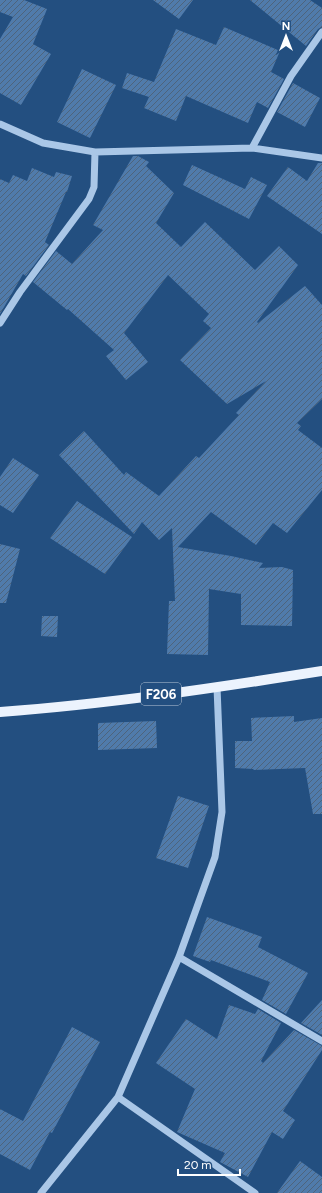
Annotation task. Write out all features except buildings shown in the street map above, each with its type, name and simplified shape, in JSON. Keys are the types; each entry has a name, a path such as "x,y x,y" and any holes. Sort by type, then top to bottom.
{"main road":[{"name":"F206","path":"0,712 48,709 217,687 322,671"}],"street":[{"path":"252,148 291,76 322,32"},
{"path":"0,124 43,143 95,152 252,148 322,158"},
{"path":"0,323 20,292 89,199 94,187 95,152"},
{"path":"41,1193 118,1097 179,957 215,857 222,812 217,687"},
{"path":"179,957 322,1041"},
{"path":"118,1097 255,1193"}]}
